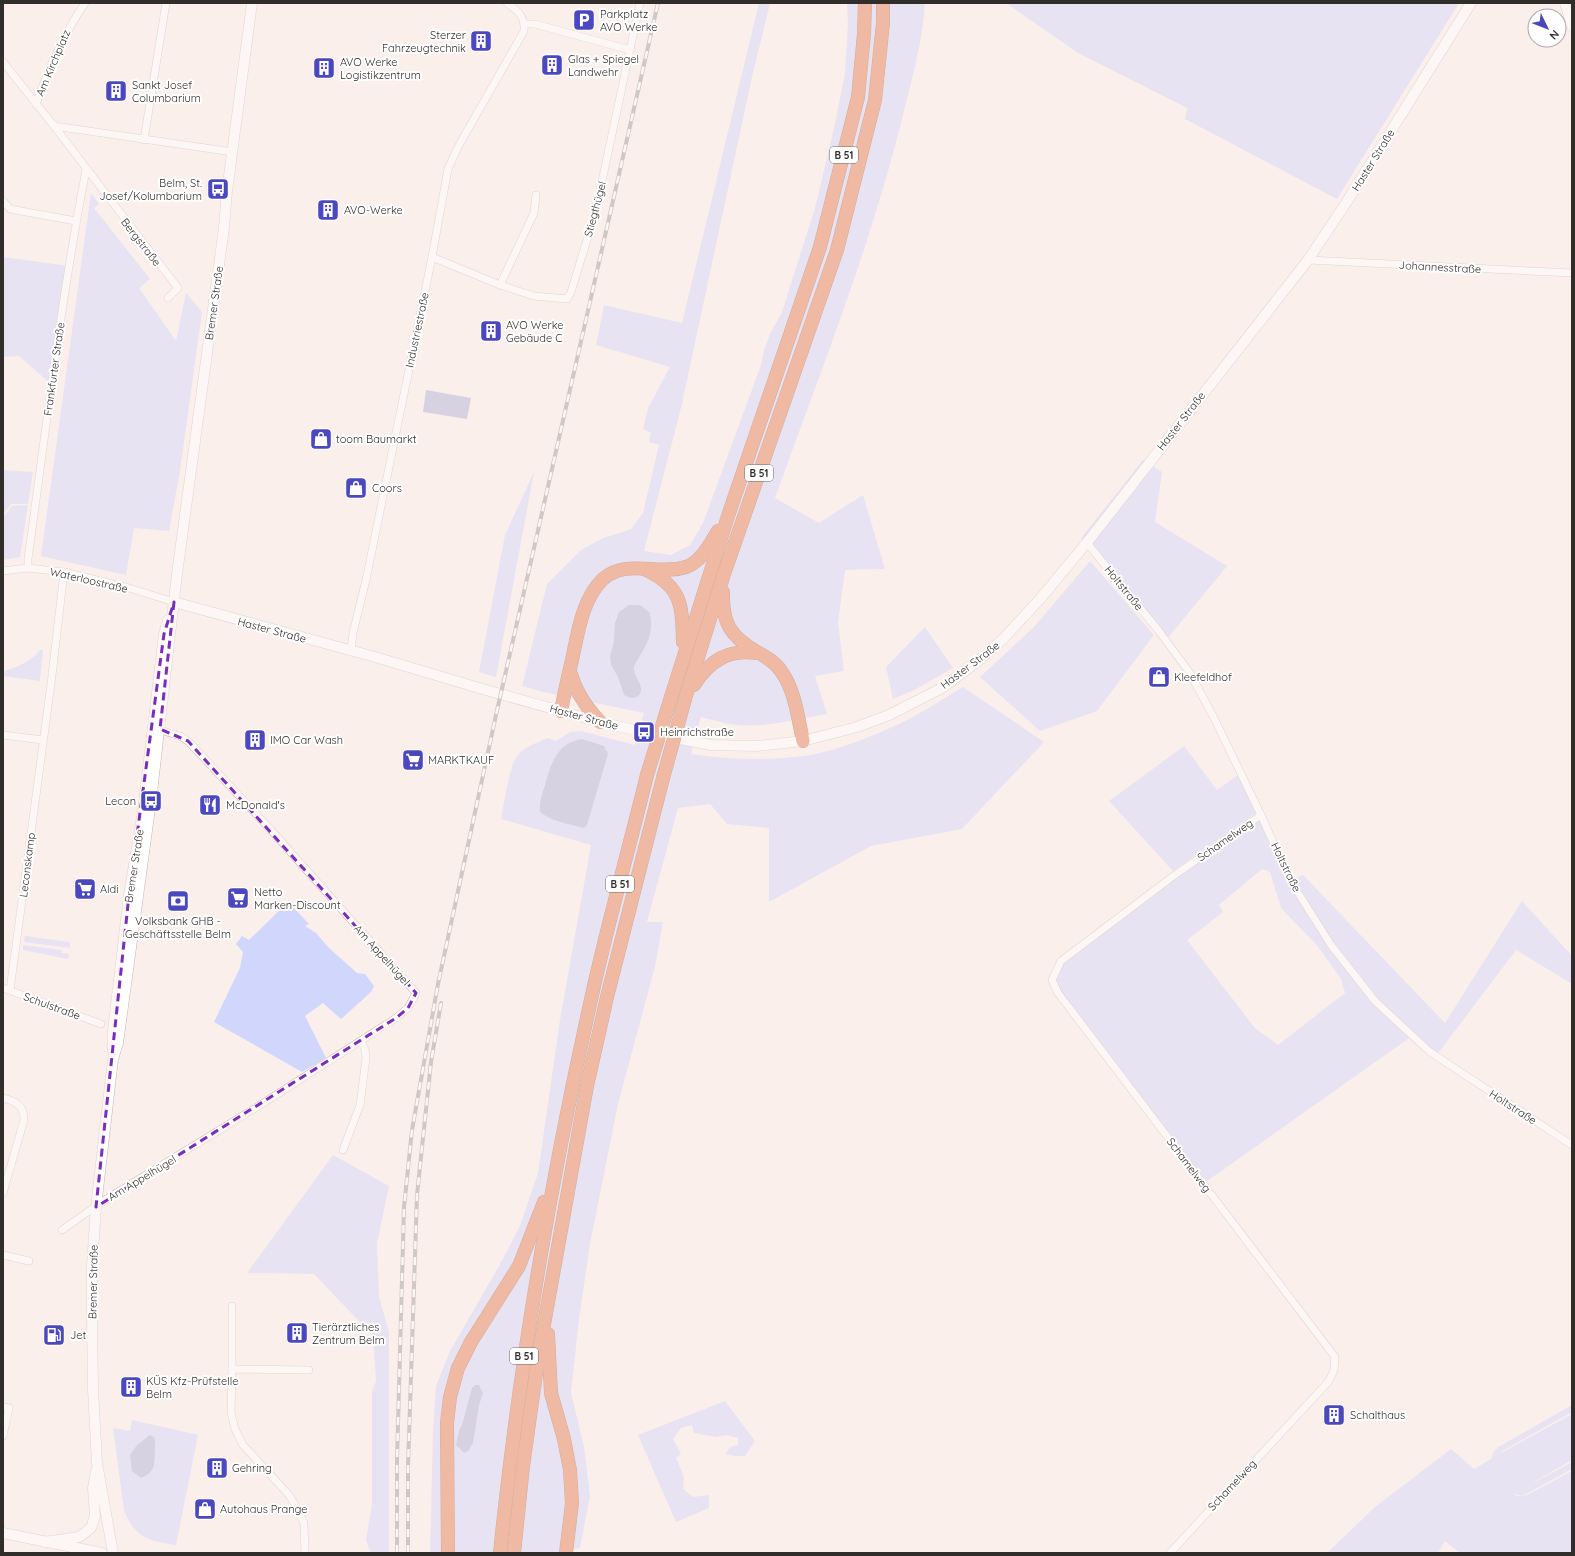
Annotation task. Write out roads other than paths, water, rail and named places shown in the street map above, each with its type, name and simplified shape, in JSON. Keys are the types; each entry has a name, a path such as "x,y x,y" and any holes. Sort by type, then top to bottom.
{"highway":[{"name":"B 51","path":"500,1551 509,1461 525,1349 558,1163 592,993 647,775 684,653 729,513 820,247 858,97 864,34 865,3"},
{"name":"B 51","path":"514,1552 523,1466 539,1352 587,1086 619,947 685,699 724,574 837,250 875,100 883,23 883,3"},
{"path":"561,711 581,622 591,594 604,579 616,571 630,568 672,569 686,567 702,555 729,513"},
{"path":"643,568 658,575 670,586 678,597 683,613 684,653"},
{"path":"724,574 723,603 725,621 731,631 745,645 769,659 781,671 791,691 803,741"},
{"path":"685,699 703,671 718,659 733,654 747,652 761,654"},
{"path":"570,670 573,683 582,699 600,722"},
{"name":"B 51","path":"448,1553 447,1423 450,1397 458,1368 471,1342 519,1266 558,1163"},
{"name":"B 51","path":"546,1316 551,1393 564,1439 570,1470 572,1503 566,1553"}],"street":[{"name":"Am Kirchplatz","path":"36,104 54,56 70,24 85,3"},
{"path":"144,140 166,3"},
{"name":"Bremer Straße","path":"113,1553 97,1463 93,1389 92,1265 96,1207 114,1059 118,1043 153,787 174,602 252,3"},
{"path":"507,3 517,10 523,17 525,24 535,24 630,50"},
{"name":"Stiegthügel","path":"432,257 500,285 534,296 567,299 571,292 595,214 640,3"},
{"name":"Haster Straße","path":"174,602 600,722 711,745 756,746 803,741 857,727 889,715 942,688 1002,640 1087,543 1308,260 1348,200 1471,3"},
{"path":"1565,3 1572,26"},
{"name":"Industriestraße","path":"351,651 353,633 366,580 432,257 448,169 458,147 520,40 525,24"},
{"name":"Bergstraße","path":"3,62 178,288 168,298"},
{"path":"54,126 233,152"},
{"name":"Frankfurter Straße","path":"28,568 53,378 76,221 86,170"},
{"path":"500,285 534,213 536,195"},
{"path":"3,201 10,209 76,221"},
{"name":"Johannesstraße","path":"1308,260 1572,274"},
{"name":"Holtstraße","path":"1087,543 1158,630 1190,674 1214,718 1262,815 1290,880 1331,945 1375,1002 1430,1052 1572,1145"},
{"name":"Waterloostraße","path":"3,571 28,568 64,572 129,588 174,602"},
{"name":"Leconskamp","path":"7,989 51,684 64,572"},
{"name":"Bremer Straße","path":"114,1059 112,1042 116,998 131,882 141,826 164,634 174,602"},
{"name":"Am Appelhügel","path":"62,1230 396,1018 408,1008 416,993 271,830 188,741 180,736 160,730"},
{"path":"3,735 42,740"},
{"name":"Schamelweg","path":"1170,1553 1329,1381 1334,1370 1335,1358 1058,993 1052,980 1061,961 1172,877 1262,815"},
{"name":"Schulstraße","path":"7,989 101,1024"},
{"path":"343,1150 360,1105 366,1058 365,1049 361,1041"},
{"path":"3,1098 11,1100 19,1105 24,1112 24,1120 3,1193"},
{"path":"3,1255 30,1261"},
{"path":"232,1306 231,1413 234,1429 243,1445 289,1495 297,1508 304,1523 305,1553"},
{"path":"232,1369 309,1370"},
{"path":"3,1407 9,1408 3,1436"},
{"path":"44,1542 79,1537 91,1528 95,1516 93,1488 97,1463"},
{"path":"3,1533 102,1553"}],"railway":[{"path":"397,1553 397,1460 404,1207 412,1130 438,984 496,715 658,3"},
{"path":"408,1553 408,1467 417,1195 431,1062 441,1003"}],"place":[{"name":"Parkplatz AVO Werke","path":"584,20"},
{"name":"Sterzer Fahrzeugtechnik","path":"481,41"},
{"name":"Glas + Spiegel Landwehr","path":"552,65"},
{"name":"AVO Werke Logistikzentrum","path":"324,68"},
{"name":"Sankt Josef Columbarium","path":"116,91"},
{"name":"Belm, St. Josef/Kolumbarium","path":"218,189"},
{"name":"AVO-Werke","path":"328,210"},
{"name":"AVO Werke Gebäude C","path":"491,331"},
{"name":"toom Baumarkt","path":"321,439"},
{"name":"Coors","path":"356,488"},
{"name":"Kleefeldhof","path":"1159,677"},
{"name":"Heinrichstraße","path":"644,732"},
{"name":"IMO Car Wash","path":"255,740"},
{"name":"MARKTKAUF","path":"413,760"},
{"name":"Lecon","path":"151,801"},
{"name":"McDonald's","path":"210,805"},
{"name":"Aldi","path":"85,889"},
{"name":"Netto Marken-Discount","path":"238,898"},
{"name":"Volksbank GHB - Geschäftsstelle Belm","path":"178,901"},
{"name":"Tierärztliches Zentrum Belm","path":"297,1333"},
{"name":"Jet","path":"54,1335"},
{"name":"KÜS Kfz-Prüfstelle Belm","path":"131,1387"},
{"name":"Schalthaus","path":"1334,1415"},
{"name":"Gehring","path":"217,1468"},
{"name":"Autohaus Prange","path":"205,1509"}]}
